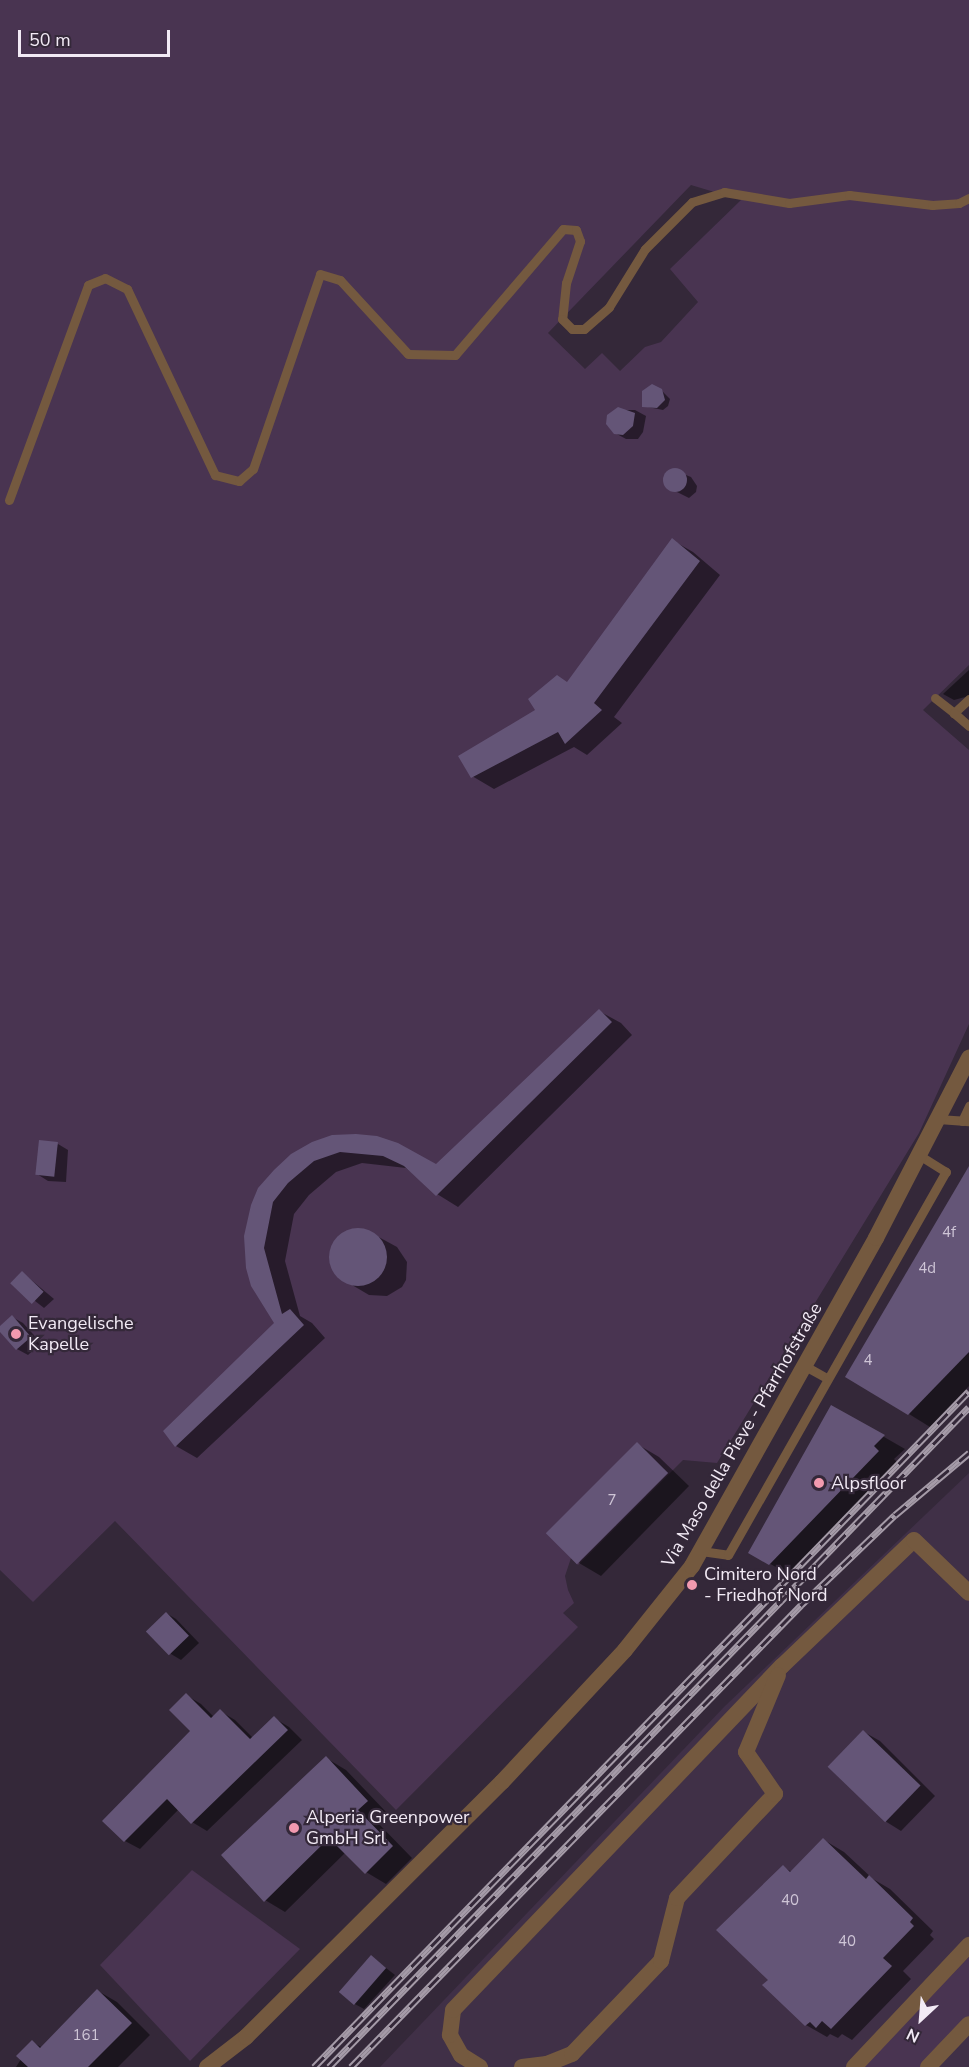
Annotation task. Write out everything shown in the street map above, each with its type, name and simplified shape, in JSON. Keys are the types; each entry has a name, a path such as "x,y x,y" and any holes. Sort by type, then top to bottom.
{"street":[{"name":"Via Maso della Pieve - Pfarrhofstraße","path":"207,2067 246,2037 501,1782 625,1650 692,1566 876,1238 969,1058"},
{"path":"480,2067 461,2055 450,2035 453,2010 782,1666 914,1540 969,1593"},
{"path":"522,2067 547,2064 572,2054 661,1961 677,1898 775,1794 746,1752 782,1666"},
{"path":"854,2067 969,1944"},
{"path":"928,2067 967,2029"}],"lane":[{"path":"9,500 88,285 105,278 127,289 215,475 239,481 253,469 320,274 340,280 408,354 455,355 563,229 576,230 580,241 566,283 562,319 572,330 584,329 609,307 645,249 692,202 724,192 789,203 849,195 932,205 959,203 969,198"},
{"path":"935,698 969,726"},
{"path":"954,713 969,699"},
{"path":"938,1119 965,1121 969,1106"},
{"path":"701,1551 728,1555 946,1172 919,1155"},
{"path":"805,1366 828,1379"}],"shaded area":[{"path":"0,0 969,0 969,665 923,710 969,750 969,1024 919,1133 717,1463 683,1460 578,1565 571,1558 565,1576 574,1603 563,1613 578,1627 396,1810 115,1521 33,1602 0,1570","holes":["691,185 741,200 670,269 698,302 661,342 645,347 620,371 602,353 585,369 548,333"]},
{"path":"969,1473 969,2067 380,2067 725,1706"},
{"path":"192,1870 300,1949 190,2061 100,1965"},
{"path":"969,1957 969,2016 920,2067 863,2067"}],"building":[{"path":"652,384 662,389 665,400 657,408 642,407 642,391"},
{"path":"618,407 635,413 633,426 623,435 614,434 606,424 607,415"},
{"path":"675,468 684,471 687,480 684,489 675,492 666,489 663,480 666,471"},
{"path":"672,538 700,561 594,703 602,710 565,744 558,732 471,778 458,756 535,710 528,699 557,675 567,682"},
{"path":"599,1009 612,1022 436,1196 404,1166 383,1156 340,1152 314,1161 288,1183 273,1202 264,1248 282,1314 290,1309 304,1325 175,1447 163,1431 274,1323 251,1286 246,1268 244,1236 251,1205 258,1188 274,1170 291,1154 312,1142 332,1135 356,1134 377,1136 398,1143 436,1164"},
{"path":"39,1140 58,1142 54,1177 35,1175"},
{"path":"969,1166 969,1352 908,1415 845,1377"},
{"path":"358,1228 369,1230 382,1241 387,1257 385,1268 374,1281 358,1286 347,1284 334,1273 329,1257 331,1246 342,1233"},
{"path":"22,1271 44,1292 32,1304 10,1283"},
{"name":"Evangelische Kapelle","path":"12,1315 31,1337 16,1350 0,1332 0,1326"},
{"path":"831,1405 885,1435 874,1446 879,1451 769,1565 748,1553"},
{"path":"637,1442 668,1473 577,1564 546,1533"},
{"path":"166,1612 189,1636 169,1655 146,1631"},
{"path":"186,1693 211,1718 220,1709 250,1739 274,1716 288,1730 191,1824 167,1799 124,1842 102,1821 190,1731 169,1710"},
{"path":"863,1730 921,1786 885,1822 828,1767"},
{"name":"Alperia Greenpower GmbH Srl","path":"326,1756 368,1801 358,1810 393,1846 365,1874 329,1838 264,1902 221,1855"},
{"path":"823,1838 866,1879 869,1875 913,1918 910,1922 914,1926 883,1958 892,1966 831,2029 822,2021 816,2028 810,2022 805,2026 762,1985 768,1980 716,1930 783,1865 790,1872"},
{"path":"371,1955 386,1968 354,2005 339,1992"},
{"path":"97,1989 132,2023 88,2067 28,2067 16,2056 32,2040 40,2048"}],"railway":[{"path":"314,2067 969,1391"},
{"path":"329,2067 969,1407"},
{"path":"351,2067 801,1605 895,1515 969,1453"}],"place":[{"name":"Evangelische Kapelle","path":"16,1334"},
{"name":"Alpsfloor","path":"819,1483"},
{"name":"Cimitero Nord - Friedhof Nord","path":"692,1585"},
{"name":"Alperia Greenpower GmbH Srl","path":"294,1828"}]}
